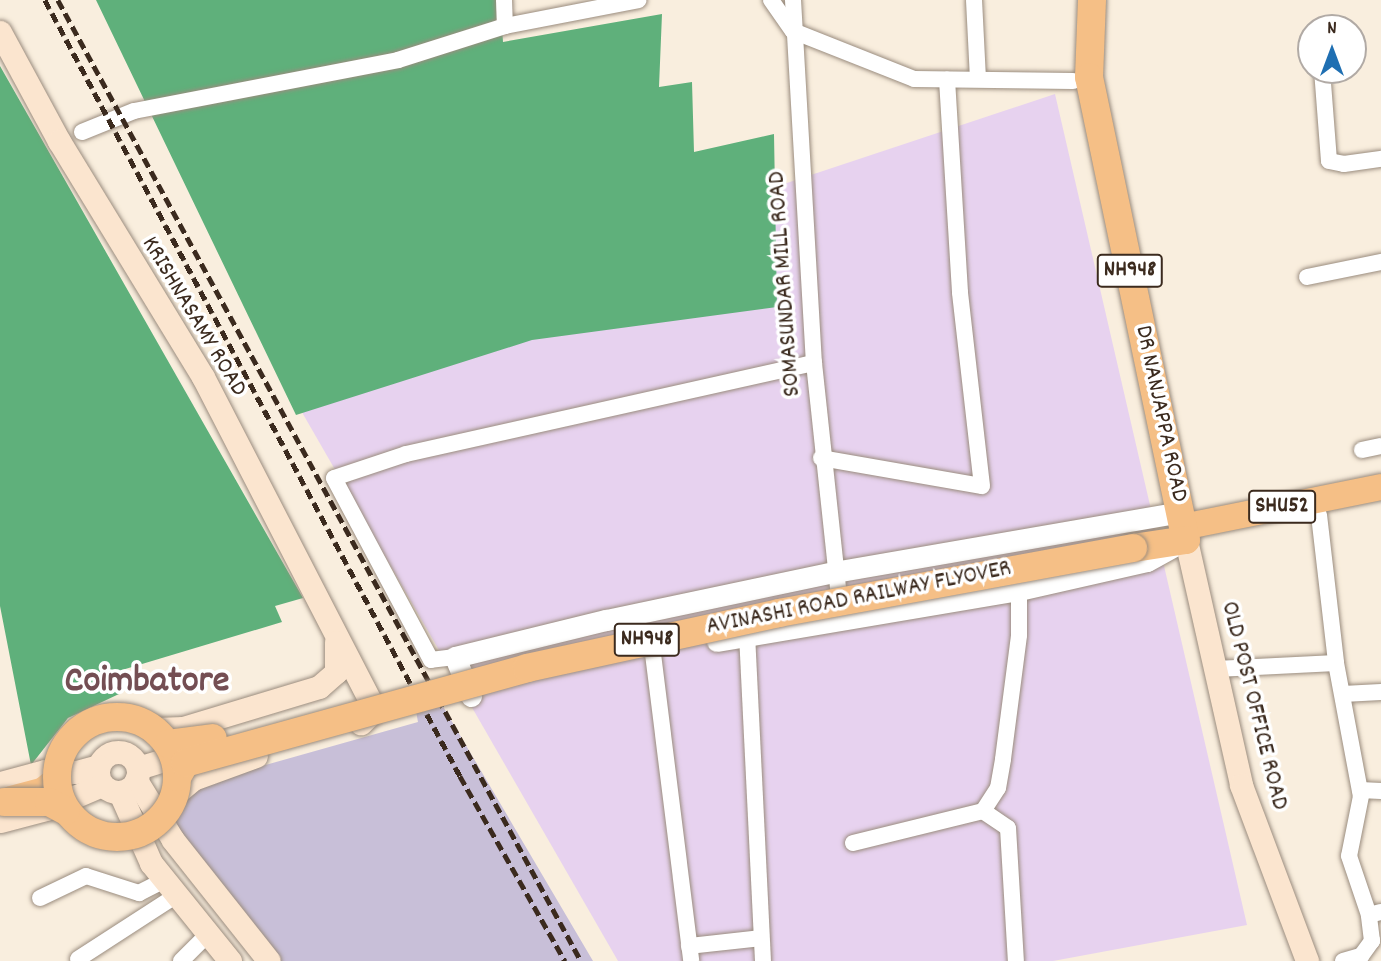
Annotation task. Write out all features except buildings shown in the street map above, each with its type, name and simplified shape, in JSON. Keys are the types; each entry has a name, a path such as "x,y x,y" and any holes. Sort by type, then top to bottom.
{"highway":[{"name":"DR NANJAPPA ROAD","path":"1076,0 1073,81 1176,525"},
{"name":"DR NANJAPPA ROAD","path":"1091,0 1089,77 1176,525"},
{"name":"AVINASHI ROAD RAILWAY FLYOVER","path":"169,761 192,743 652,622 1131,541 1176,525"},
{"name":"NH948","path":"56,781 66,743 89,724 117,716 169,761"},
{"path":"1,802 49,802 66,811 79,824 112,837 148,829 159,820 169,761"},
{"path":"1,802 44,791 56,781 66,811"}],"main road":[{"name":"KRISHNASAMY ROAD","path":"0,32 60,141 203,377 371,702 372,712 361,723 193,779 169,761 183,728 319,687 336,672 338,651 334,632"},
{"name":"SHU52","path":"1176,525 1381,487"},
{"name":"SHU52","path":"1176,525 1319,515 1381,506"},
{"name":"OLD POST OFFICE ROAD","path":"1176,525 1216,669 1241,785 1307,961"},
{"path":"810,599 836,583"},
{"path":"1,802 46,809 169,761"},
{"path":"1,802 45,771 84,772 119,779 173,840 270,961"},
{"path":"119,779 144,851 230,961"},
{"path":"148,829 251,961"}],"street":[{"path":"505,0 505,26"},
{"path":"82,132 134,111 398,60 505,26 639,0"},
{"path":"771,0 793,31 914,79 1073,81"},
{"name":"SOMASUNDAR MILL ROAD","path":"793,0 821,458 841,617"},
{"path":"974,0 978,79"},
{"path":"821,458 982,486 960,292 947,79"},
{"path":"1323,84 1329,161 1344,164 1381,159"},
{"path":"1307,276 1381,262"},
{"path":"814,363 405,454 334,478 431,660 455,657 606,620 1176,525"},
{"path":"1362,450 1381,446"},
{"path":"1319,515 1336,663 1360,790 1349,856 1375,914 1373,941 1361,956 1343,961"},
{"path":"455,657 471,696 747,634 1018,590 1147,561 1176,525"},
{"path":"853,843 983,811 998,788 1019,635 1018,590"},
{"path":"747,634 763,961"},
{"path":"653,654 690,953 761,937"},
{"path":"1216,669 1336,663"},
{"path":"1343,694 1381,692"},
{"path":"1360,790 1381,790"},
{"path":"983,811 1008,828 1016,961"},
{"path":"40,898 86,876 139,893 171,888"},
{"path":"78,959 171,888"},
{"path":"181,961 208,934"}],"shaded area":[{"path":"1055,94 1247,925 1053,961 618,961 269,355"},
{"path":"441,703 593,961 278,961 170,826 191,786 418,722 415,706"}],"green space":[{"path":"96,0 500,0 503,42 662,14 659,87 692,82 694,152 774,134 777,307 532,340 296,415"},
{"path":"0,66 303,598 275,606 282,622 112,673 119,694 68,718 31,765 0,606"}],"railway":[{"path":"45,0 460,776 565,961"},
{"path":"58,0 581,961"}],"district":[{"name":"Coimbatore","path":"147,683"}]}
